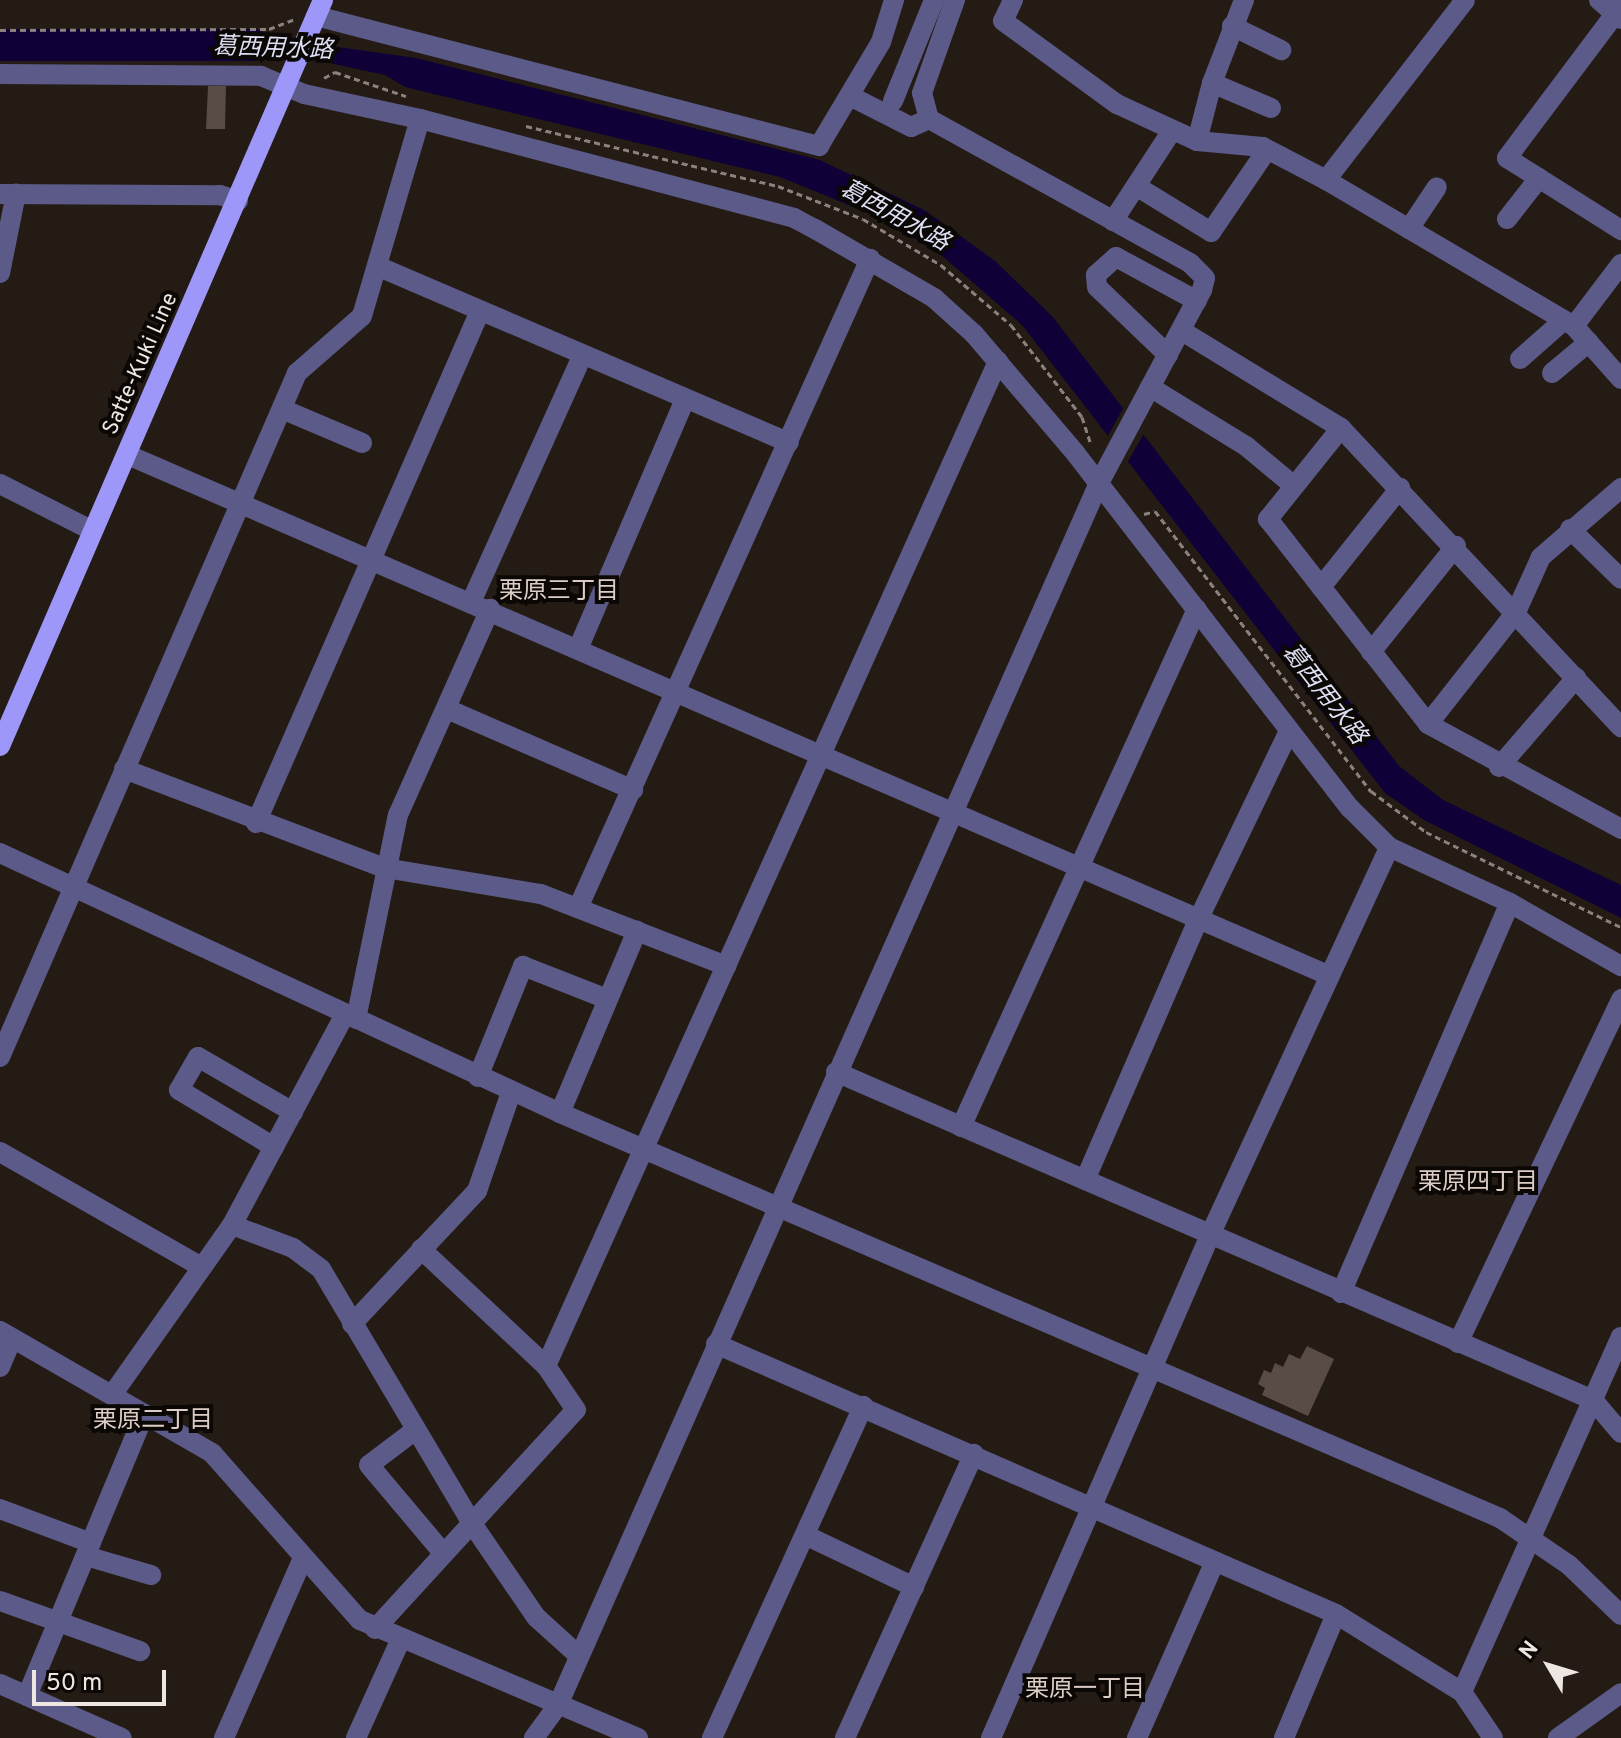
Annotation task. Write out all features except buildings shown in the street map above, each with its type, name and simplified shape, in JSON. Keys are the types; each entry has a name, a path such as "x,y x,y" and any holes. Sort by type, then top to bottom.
{"main road":[{"name":"Satte-Kuki Line","path":"0,746 238,201 290,78 311,16"}],"street":[{"path":"311,16 819,146 852,97 881,42 894,0"},
{"path":"893,101 934,0"},
{"path":"534,1738 558,1705 1099,483 1182,331 1205,278 1201,270 929,119 922,93 955,0"},
{"path":"1013,0 1003,21 1117,104 1171,132 1197,141 1267,150 1326,180 1569,324 1621,379"},
{"path":"1197,141 1212,83 1244,0"},
{"path":"1326,180 1465,0"},
{"path":"1599,0 1619,13 1507,158 1621,230"},
{"path":"1232,26 1281,50"},
{"path":"0,74 248,74 290,78 420,119 794,218 870,259 951,310 998,361 1099,483 1289,731 1389,847 1510,903 1621,966"},
{"path":"1212,83 1271,108"},
{"path":"852,97 911,127 929,119"},
{"path":"0,1057 301,366 357,325 420,119"},
{"path":"1113,221 1171,132"},
{"path":"1136,186 1211,232 1267,150"},
{"path":"1507,219 1539,178"},
{"path":"1409,229 1437,187"},
{"path":"0,273 8,194 220,195 238,201"},
{"path":"1168,355 1097,287 1096,275 1116,257 1197,301"},
{"path":"578,908 679,693 870,259"},
{"path":"1520,359 1569,324 1621,264"},
{"path":"377,266 684,402 789,443"},
{"path":"256,823 480,311"},
{"path":"1182,331 1341,428 1456,546 1621,727"},
{"path":"1552,373 1589,342"},
{"path":"112,1395 232,1225 293,1112 350,1016 398,815 447,709 481,605 582,356"},
{"path":"546,1366 998,361"},
{"path":"1150,387 1246,446 1294,486"},
{"path":"578,649 684,402"},
{"path":"282,409 362,443"},
{"path":"1341,428 1268,519 1428,724 1499,767 1621,829"},
{"path":"128,455 481,605 1328,975"},
{"path":"0,484 93,531"},
{"path":"1321,587 1400,488"},
{"path":"1428,724 1516,612 1541,557 1621,488"},
{"path":"1570,529 1621,579"},
{"path":"1371,652 1456,546"},
{"path":"961,1127 1076,866 1197,609"},
{"path":"1499,767 1576,678"},
{"path":"447,709 633,790"},
{"path":"1085,1180 1199,918 1289,731"},
{"path":"124,769 256,823 385,868 541,894 727,966"},
{"path":"991,1738 1211,1233 1389,847"},
{"path":"0,853 511,1092 1152,1367 1531,1536 1621,1615"},
{"path":"1341,1293 1510,903"},
{"path":"560,1113 637,931"},
{"path":"478,1077 523,966 607,999"},
{"path":"1458,1343 1621,999"},
{"path":"274,1147 179,1090 198,1057 293,1112"},
{"path":"836,1072 1593,1400 1621,1433"},
{"path":"352,1324 477,1191 511,1092"},
{"path":"0,1152 202,1267"},
{"path":"232,1225 293,1248 321,1269 414,1431 471,1522 536,1617 579,1656"},
{"path":"375,1629 576,1410 546,1366 421,1249"},
{"path":"0,1367 6,1335 212,1453 360,1620 375,1629 638,1738"},
{"path":"1462,1692 1621,1337"},
{"path":"716,1344 1336,1614 1462,1692 1493,1738"},
{"path":"712,1738 863,1406"},
{"path":"27,1696 144,1415"},
{"path":"414,1431 369,1465 443,1553"},
{"path":"845,1738 974,1454"},
{"path":"0,1509 151,1575"},
{"path":"805,1535 914,1587"},
{"path":"224,1738 303,1558"},
{"path":"1137,1738 1215,1561"},
{"path":"0,1601 140,1651"},
{"path":"1284,1738 1336,1614"},
{"path":"356,1738 401,1639"},
{"path":"0,1684 122,1738"},
{"path":"1558,1738 1621,1693"}],"path":[{"path":"0,30 269,29 311,16"},
{"path":"318,74 325,77"},
{"path":"1138,517 1155,511 1371,791 1426,832 1621,927"}],"water":[{"path":"208,36 259,36 416,58 820,160 926,211 995,261 1052,316 1399,766 1443,800 1621,885 1621,918 1424,820 1385,793 1022,325 940,254 883,219 780,177 405,87 385,75 325,62 209,57"}],"pier":[{"path":"282,35 332,40 320,66 271,61"},
{"path":"1126,403 1146,430 1126,465 1106,439"}],"waterway":[{"name":"葛西用水路","path":"0,45 253,45"}],"district":[{"name":"栗原三丁目","path":"559,593"},
{"name":"栗原四丁目","path":"1478,1184"},
{"name":"栗原二丁目","path":"153,1422"},
{"name":"栗原一丁目","path":"1085,1691"}]}
